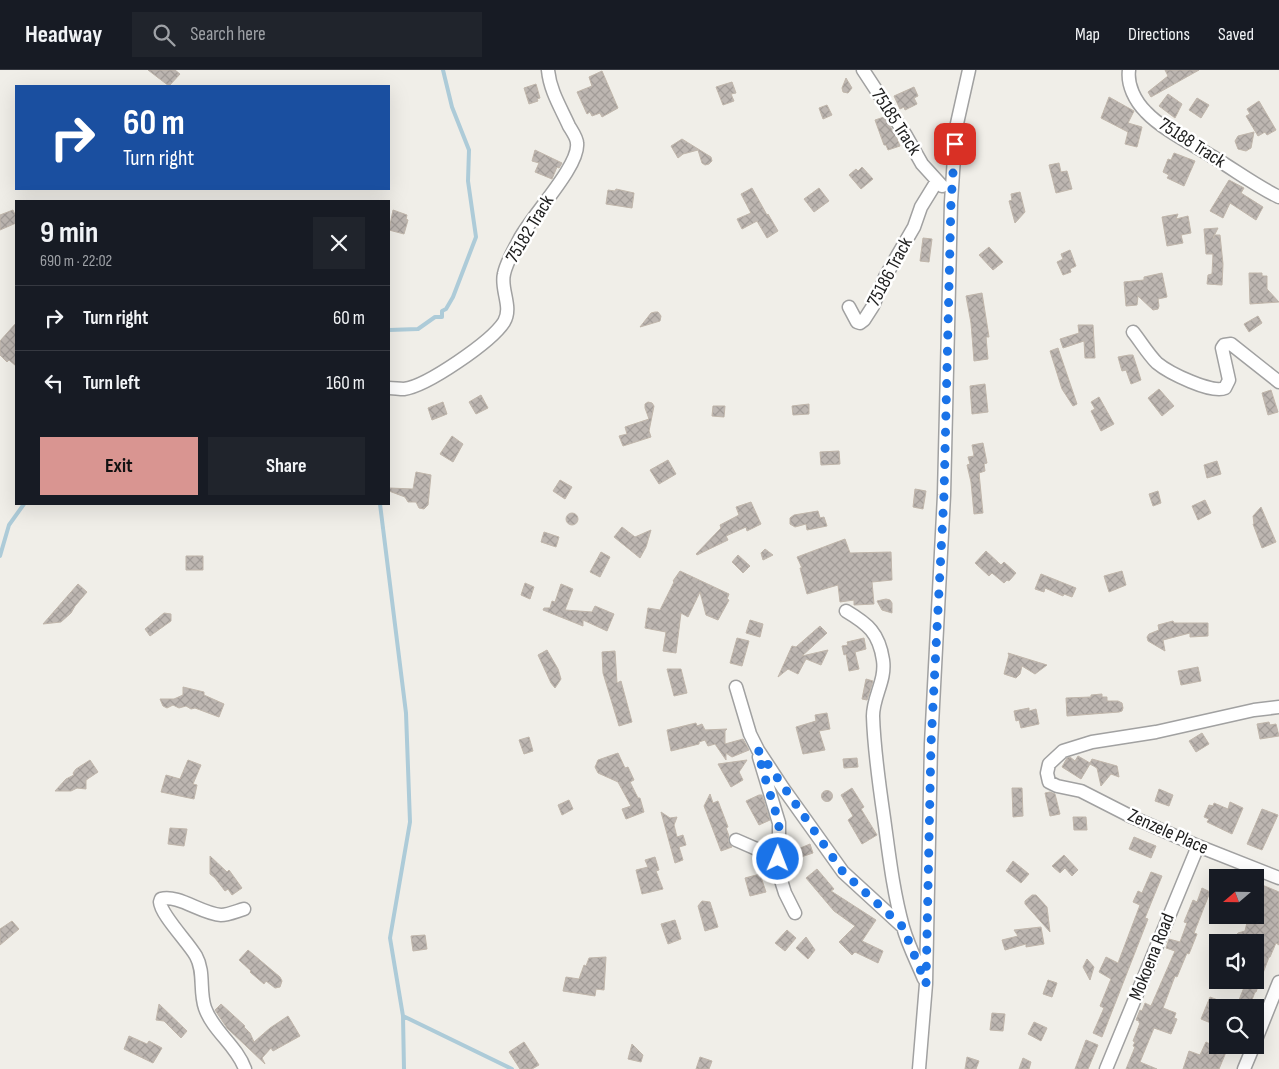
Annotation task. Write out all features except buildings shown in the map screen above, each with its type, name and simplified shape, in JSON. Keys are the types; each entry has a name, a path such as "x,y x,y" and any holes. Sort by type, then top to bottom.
{"street":[{"name":"75182 Track","path":"390,388 404,389 432,378 458,362 492,335 504,322 507,310 503,280 506,269 520,238 534,216 569,170 575,157 577,143 556,102 548,70"},
{"name":"75185 Track","path":"863,70 905,134 922,164 952,194"},
{"path":"919,1069 926,984 931,744 944,495 952,194 956,128 969,70"},
{"name":"75188 Track","path":"1129,70 1128,75 1131,89 1136,100 1146,112 1178,136 1279,197"},
{"name":"75186 Track","path":"849,307 856,322 860,323 864,320 885,277 914,227 921,207 937,181"},
{"path":"1133,332 1158,363 1167,370 1196,383 1217,390 1225,388 1229,380 1222,348 1224,345 1231,344 1279,382"},
{"path":"846,611 870,628 876,637 882,659 884,676 873,713 879,782 891,872 903,927 926,984"},
{"path":"736,687 746,726 758,750 843,872 903,927"},
{"name":"Zenzele Place","path":"1279,707 1254,710 1156,732 1092,742 1063,751 1048,764 1047,773 1049,782 1057,786 1081,791 1198,846 1279,878"},
{"path":"758,750 779,823 779,869 785,893 795,914"},
{"path":"736,840 768,854 779,869"},
{"name":"Mokoena Road","path":"1106,1069 1198,846"},
{"path":"244,910 222,915 207,912 171,898 161,899 160,902 164,913 198,962 201,970 205,1008 208,1015 237,1053 245,1069"},
{"path":"1264,1019 1279,982"},
{"path":"1244,1069 1250,1054"}],"waterway":[{"path":"390,330 418,329 435,317 442,317 442,311 446,309 453,297 476,237 468,181 469,150 452,107 443,70"},
{"path":"0,556 9,525 23,505"},
{"path":"380,505 406,713 410,822 390,938 403,1016 404,1069"},
{"path":"403,1016 512,1069"}],"route":[{"path":"778,859 779,823 758,750 843,872 903,927 926,984 931,744 944,495 951,202 955,144"}]}
